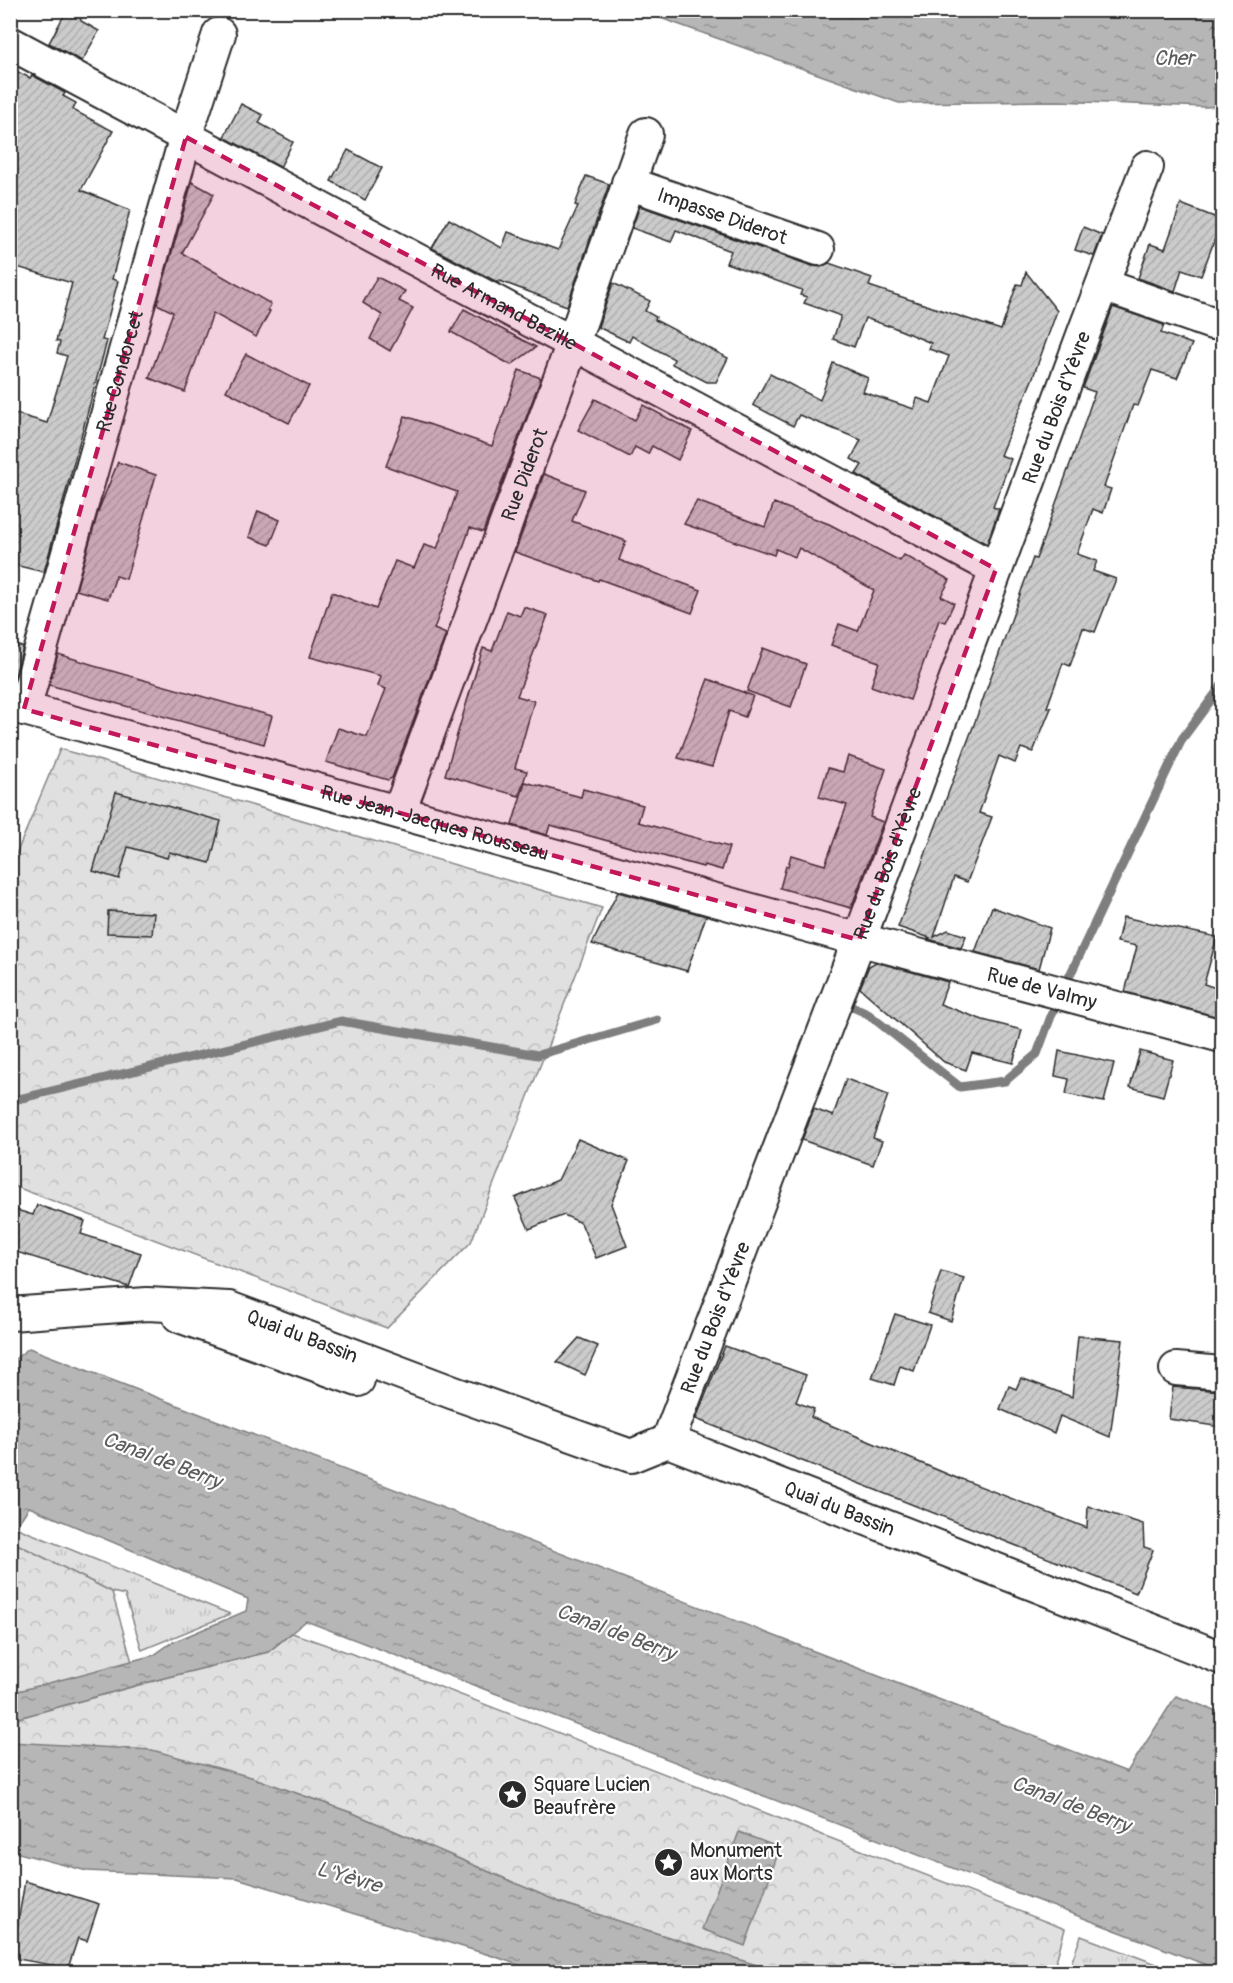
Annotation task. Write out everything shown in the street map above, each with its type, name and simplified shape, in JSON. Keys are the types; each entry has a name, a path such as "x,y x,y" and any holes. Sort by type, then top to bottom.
{"street":[{"name":"Rue Condorcet","path":"17,707 186,137 219,34"},
{"name":"Rue Armand Bazille","path":"10,43 996,569"},
{"name":"Rue Diderot","path":"399,812 573,344 646,134"},
{"name":"Rue du Bois d'Yèvre","path":"668,1441 859,940 1147,167"},
{"name":"Impasse Diderot","path":"628,183 818,249"},
{"path":"1102,285 1212,323"},
{"name":"Rue Jean-Jacques Rousseau","path":"17,707 859,940"},
{"name":"Rue de Valmy","path":"859,940 1222,1036"},
{"name":"Quai du Bassin","path":"10,1314 147,1304 377,1386 454,1393 631,1456 668,1441 1222,1659"},
{"path":"1176,1369 1222,1373"}],"highlighted area":[{"path":"186,137 996,569 859,940 24,709"}],"green space":[{"path":"60,749 602,908 471,1242 387,1328 11,1185 10,869"},
{"path":"15,1527 230,1614 142,1650 125,1595 112,1592 11,1541 10,1534"},
{"path":"11,1541 112,1592 132,1662 11,1693"},
{"name":"Square Lucien Beaufrère","path":"292,1633 381,1664 1065,1929 1053,1972 868,1970 860,1972 778,1972 559,1902 355,1814 251,1777 11,1742 11,1720 268,1652"},
{"path":"1081,1936 1178,1972 1068,1972"}],"water":[{"name":"Cher","path":"641,11 1222,11 1222,106 1058,101 899,103"},
{"name":"Canal de Berry","path":"29,1348 1127,1772 1176,1696 1222,1713 1222,1971 306,1621 268,1652 11,1720 11,1693 154,1655 171,1643 246,1611 248,1599 29,1507 11,1534 11,1362"},
{"name":"L'Yèvre","path":"10,1742 152,1750 251,1777 355,1814 559,1902 778,1972 538,1972 237,1878 87,1871 11,1851"},
{"path":"739,1832 780,1848 745,1946 702,1929"}],"building":[{"path":"67,10 79,10 81,21 99,31 82,61 49,43"},
{"path":"10,68 30,78 32,75 65,93 63,96 76,103 73,110 113,131 81,190 130,210 112,279 118,281 102,340 107,341 44,572 10,564 10,412 47,423 67,356 57,353 60,342 56,341 72,283 10,265"},
{"path":"241,104 263,115 259,123 293,142 280,167 224,137"},
{"path":"348,150 382,168 365,200 331,181"},
{"path":"586,176 609,184 567,306 500,281 499,283 432,248 449,219 502,248 508,232 558,250 578,206 575,205"},
{"path":"192,182 214,194 182,253 271,304 268,310 270,311 256,337 213,313 185,392 149,378 173,312 157,304"},
{"path":"1181,204 1222,220 1201,276 1182,269 1175,291 1138,278 1150,244 1165,249"},
{"path":"640,206 812,266 821,267 829,263 872,278 869,286 1001,330 1017,284 1022,285 1026,272 1057,311 1032,380 1000,455 1011,459 993,507 999,509 987,544 856,474 862,465 851,459 861,440 799,415 793,426 753,405 770,374 820,400 833,363 868,378 863,392 914,409 917,398 931,403 949,356 929,349 931,343 865,318 854,347 833,339 841,316 804,303 807,297 800,295 802,290 726,263 731,251 676,230 671,242 632,228"},
{"path":"1083,227 1102,235 1094,256 1075,250"},
{"path":"377,277 405,291 399,301 413,308 390,351 370,339 382,315 363,303"},
{"path":"613,283 650,301 645,311 656,317 655,320 728,358 716,382 707,382 672,364 674,359 632,336 629,342 598,327"},
{"path":"1113,307 1164,325 1161,333 1192,344 1177,378 1152,370 1138,406 1133,405 1104,487 1111,489 1103,513 1093,509 1077,554 1097,561 1093,571 1116,579 1095,632 1083,628 1070,666 1063,663 1047,707 1051,708 1033,752 1021,748 1015,763 999,756 979,813 992,817 967,882 954,877 934,937 948,930 966,936 961,948 928,939 930,938 898,927 1080,436 1095,392 1083,388"},
{"path":"464,309 536,347 511,365 451,332"},
{"path":"246,354 309,386 289,423 226,391"},
{"path":"519,370 541,378 483,532 470,528 434,629 446,634 392,778 388,780 326,762 338,728 367,737 386,689 378,686 381,676 310,657 332,592 376,609 395,561 414,568 424,545 437,549 457,492 386,466 405,416 492,446"},
{"path":"595,399 635,420 643,405 692,431 678,460 652,446 648,454 635,447 630,457 578,430"},
{"path":"118,462 156,475 126,579 116,576 108,599 76,590 99,509"},
{"path":"544,474 585,490 572,521 626,541 619,560 701,590 692,613 599,579 598,581 515,552"},
{"path":"697,501 765,527 774,503 829,524 900,561 904,555 950,580 941,596 954,603 945,622 939,620 910,700 871,686 879,662 831,645 839,624 858,631 874,590 799,548 795,557 776,549 774,555 684,524"},
{"path":"258,511 280,520 270,545 249,537"},
{"path":"524,607 548,615 517,696 534,701 515,768 527,771 519,796 445,775 483,648 492,651 507,611 520,616"},
{"path":"10,643 23,647 15,676 10,675"},
{"path":"763,648 806,664 791,707 747,691"},
{"path":"58,654 272,716 264,744 49,685"},
{"path":"708,679 753,696 745,717 729,711 712,767 678,758"},
{"path":"848,756 886,769 870,817 883,822 851,908 780,888 791,855 825,865 847,805 819,797 828,768 843,772"},
{"path":"525,782 581,797 583,789 643,805 638,822 729,847 722,870 704,865 703,867 550,825 547,835 512,825"},
{"path":"116,792 221,821 210,863 169,852 167,858 128,847 119,879 93,871"},
{"path":"618,892 706,916 687,971 592,944"},
{"path":"992,907 1050,928 1039,969 975,952"},
{"path":"108,911 154,913 152,935 107,933"},
{"path":"1123,917 1217,937 1204,984 1222,990 1222,1018 1125,992 1137,946 1117,942"},
{"path":"876,962 948,982 940,1004 983,1020 1022,1030 1013,1063 972,1053 966,1070 944,1062 860,988 869,966"},
{"path":"1059,1051 1114,1063 1104,1102 1066,1094 1069,1079 1055,1076"},
{"path":"1140,1051 1173,1060 1163,1096 1130,1087"},
{"path":"846,1079 888,1095 873,1138 882,1141 873,1165 802,1140 814,1109 833,1116"},
{"path":"578,1139 629,1161 611,1204 627,1246 596,1258 581,1223 564,1215 529,1229 515,1198 558,1180"},
{"path":"37,1205 85,1221 81,1234 141,1253 129,1287 10,1250 10,1208 33,1215"},
{"path":"941,1271 964,1278 951,1321 928,1313"},
{"path":"895,1314 930,1325 914,1371 900,1366 894,1385 872,1378"},
{"path":"1078,1336 1123,1340 1110,1437 1060,1416 1054,1433 1000,1409 1009,1386 1016,1389 1021,1378 1072,1397"},
{"path":"579,1338 598,1346 585,1375 557,1362"},
{"path":"725,1346 806,1375 796,1402 814,1409 811,1417 959,1479 1087,1528 1088,1506 1143,1524 1144,1547 1153,1550 1136,1593 696,1419"},
{"path":"1173,1387 1222,1391 1221,1427 1169,1419"},
{"path":"25,1881 99,1904 87,1941 78,1938 68,1968 12,1958"}],"waterway":[{"path":"850,1006 868,1014 960,1087 1005,1081 1037,1054 1053,1011 1182,739 1222,685"},
{"path":"10,1101 341,1021 538,1055 657,1020"}],"place":[{"name":"Square Lucien Beaufrère","path":"512,1795"},
{"name":"Monument aux Morts","path":"669,1862"}]}
